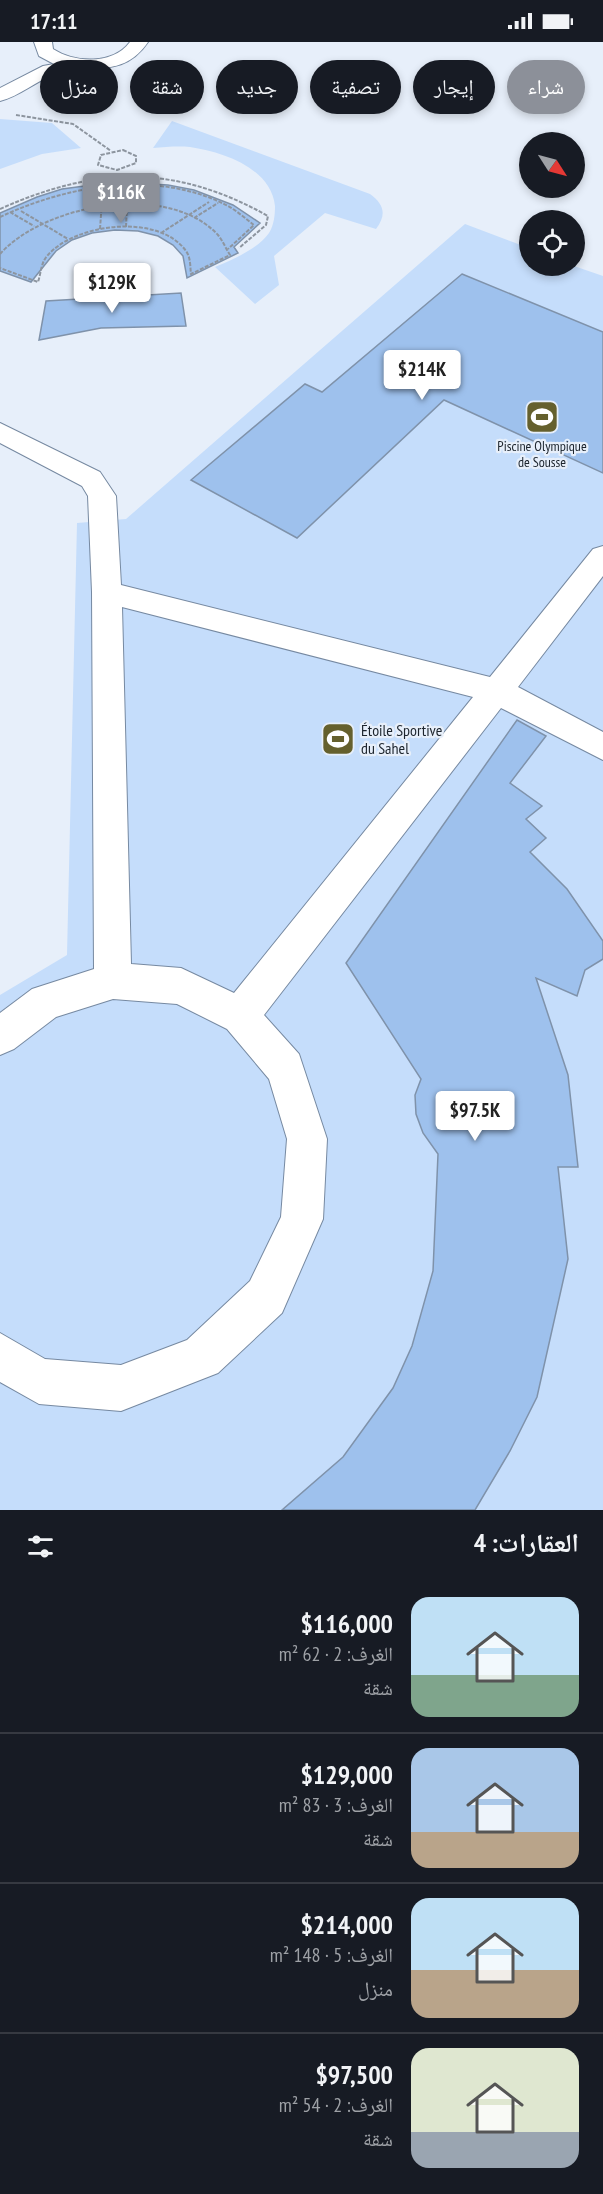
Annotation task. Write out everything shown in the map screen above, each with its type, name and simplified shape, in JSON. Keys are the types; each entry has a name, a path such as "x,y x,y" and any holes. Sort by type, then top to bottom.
{"street":[{"path":"0,86 42,42 45,52 64,60"},
{"path":"117,60 132,52 139,42"},
{"path":"0,95 40,75"},
{"path":"0,432 91,479 102,496 106,592 113,981"},
{"path":"240,1016 603,556"},
{"path":"106,592 497,691 603,747"},
{"path":"0,1036 45,1002 113,981 181,986 240,1016 285,1068 307,1139 302,1219 266,1297 202,1357 122,1388 39,1381 0,1356"}],"path":[{"path":"10,115 74,124 111,151"},
{"path":"111,151 129,152 137,159 132,166 116,171 101,168 97,161 101,155 111,151"},
{"path":"115,182 116,171"},
{"path":"0,209 60,186 116,177 154,177 199,184 245,201 268,216 266,225 238,248"},
{"path":"126,227 128,186"},
{"path":"0,217 60,193 128,186 180,190 218,202 254,225 228,249"},
{"path":"100,229 103,187"},
{"path":"114,192 114,205"},
{"path":"216,197 223,193"},
{"path":"160,233 209,202"},
{"path":"194,219 218,202"},
{"path":"0,254 18,236 41,223 78,210 127,205 164,209 194,219 216,233 230,255 191,274 188,253 178,242 160,233 126,227 100,229 69,239 46,256 39,271 38,282 0,268"},
{"path":"21,211 69,239"},
{"path":"9,212 34,226"}],"shaded area":[{"path":"0,119 52,123 81,148 42,154 0,169"},
{"path":"172,121 370,194 381,206 382,219 376,229 325,213 274,256 279,285 255,304 215,267 252,249 269,233 275,213 272,193 265,181 255,172 217,153 190,147 153,148"},
{"name":"Étoile Sportive du Sahel","path":"465,224 519,244 519,276 585,276 585,270 603,276 603,1510 0,1510 0,995 67,955 77,523 126,519"}],"building":[{"path":"115,182 168,185 194,190 233,205 260,223 234,247 238,253 187,278 183,256 173,245 158,236 138,231 115,230 92,233 72,240 56,251 31,282 0,271 0,213 62,189"},
{"path":"462,274 603,332 603,473 444,400 297,538 191,480 305,384 322,392"},
{"path":"181,293 186,326 101,328 39,340 46,301"},
{"path":"517,720 546,736 510,783 542,806 526,819 546,838 530,852 567,889 603,941 603,959 585,970 577,996 536,978 568,1075 578,1167 558,1167 568,1259 537,1397 510,1451 475,1510 282,1510 343,1457 393,1388 412,1346 433,1271 438,1154 423,1133 416,1114 415,1095 421,1079 346,963"}],"place":[{"name":"Piscine Olympique de Sousse","path":"542,417"},
{"name":"Étoile Sportive du Sahel","path":"338,739"}]}
